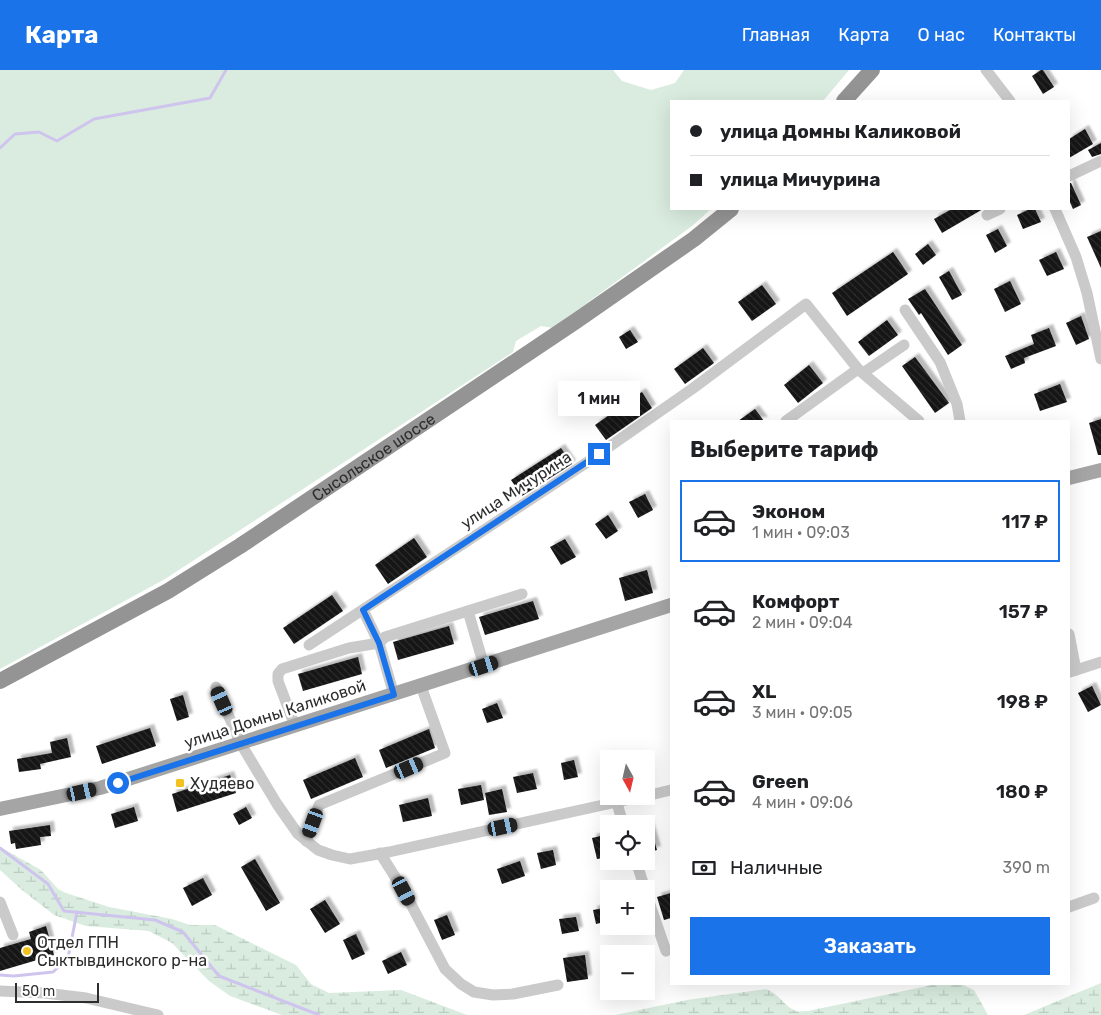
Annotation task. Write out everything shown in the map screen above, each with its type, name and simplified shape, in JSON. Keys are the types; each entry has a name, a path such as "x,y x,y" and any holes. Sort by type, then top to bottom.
{"highway":[{"path":"845,100 872,70"},
{"name":"Сысольское шоссе","path":"0,681 168,591 240,546 576,321 694,239 731,210"}],"main road":[{"path":"1070,478 1101,470"},
{"name":"улица Домны Каликовой","path":"0,809 100,788 670,605"}],"street":[{"path":"986,70 1009,100"},
{"path":"1070,176 1101,161"},
{"path":"987,215 998,210"},
{"path":"1055,210 1076,257 1087,293 1101,359"},
{"name":"улица Мичурина","path":"309,645 584,464 692,389 806,304 861,371"},
{"path":"905,310 940,362 957,404 960,420"},
{"path":"788,420 904,345"},
{"path":"861,371 918,420"},
{"path":"295,726 278,681 278,674 282,669 342,650 379,643 385,637 522,594"},
{"path":"363,610 379,643 394,695"},
{"path":"468,611 484,666"},
{"path":"1070,646 1072,671 1100,665"},
{"path":"306,841 319,805 445,753 421,686"},
{"path":"216,687 241,744 276,804 298,834 318,850 341,857 350,858 380,853 608,805"},
{"path":"655,794 670,790"},
{"path":"380,853 404,891 445,969 461,984 474,992 494,995 513,994 558,985"},
{"path":"1070,907 1094,898"},
{"path":"0,902 13,935"},
{"path":"655,919 666,951"},
{"path":"0,991 45,993 86,998 129,1011 158,1015"}],"green space":[{"path":"0,70 613,70 622,81 651,90 675,83 684,70 849,70 824,100 670,100 670,210 710,210 692,226 553,328 541,326 516,341 513,352 165,579 0,669"},
{"path":"0,847 41,870 58,889 66,893 109,907 172,919 190,925 215,925 296,965 311,984 329,993 401,990 467,1015 282,1015 230,996 209,981 172,943 149,931 86,926 54,915 0,870"},
{"path":"1101,983 1101,1015 1024,1015"},
{"path":"932,985 963,985 974,990 988,1015 615,1015 687,1000 766,989 775,994 788,1007 797,1011 808,1011"}],"building":[{"path":"1043,70 1054,87 1043,94 1032,76"},
{"path":"1085,129 1093,144 1070,157 1070,138"},
{"path":"1101,143 1101,154 1092,157 1088,150"},
{"path":"1070,183 1081,205 1073,209 1070,202"},
{"path":"950,210 981,210 942,233 934,219"},
{"path":"1028,210 1035,210 1041,222 1023,229 1017,215"},
{"path":"998,229 1007,246 995,253 986,235"},
{"path":"1101,231 1101,268 1087,237"},
{"path":"928,244 936,255 923,265 915,254"},
{"path":"893,252 908,274 847,316 832,293"},
{"path":"1056,252 1064,269 1047,276 1039,260"},
{"path":"949,271 962,295 952,300 939,277"},
{"path":"1010,281 1021,304 1005,312 994,289"},
{"path":"762,285 776,304 752,321 738,302"},
{"path":"925,289 962,345 948,355 921,313 919,315 908,299"},
{"path":"1081,316 1089,339 1076,345 1066,323"},
{"path":"887,320 898,335 869,356 858,342"},
{"path":"1049,328 1056,346 1024,358 1025,363 1011,369 1005,356 1034,344 1031,335"},
{"path":"630,330 638,342 626,349 619,337"},
{"path":"703,348 714,363 685,384 674,369"},
{"path":"915,357 949,403 935,413 902,366"},
{"path":"809,365 823,383 798,403 784,385"},
{"path":"1060,384 1067,402 1040,411 1034,394"},
{"path":"642,392 652,408 606,440 595,425"},
{"path":"755,409 763,420 739,420"},
{"path":"1101,419 1101,455 1098,455 1089,423"},
{"path":"561,448 572,464 522,496 511,480"},
{"path":"645,494 653,510 638,518 629,502"},
{"path":"608,515 618,531 606,539 595,524"},
{"path":"414,538 427,557 388,584 375,565"},
{"path":"565,539 576,557 561,565 550,547"},
{"path":"647,570 653,593 625,601 619,578"},
{"path":"332,595 343,611 294,644 283,628"},
{"path":"533,601 539,619 485,635 479,617"},
{"path":"449,626 454,644 398,660 393,642"},
{"path":"358,657 362,674 303,691 298,674"},
{"path":"1092,686 1101,705 1088,712 1078,693"},
{"path":"183,695 189,717 177,721 170,699"},
{"path":"497,703 503,718 487,723 482,709"},
{"path":"150,728 156,746 102,764 96,746"},
{"path":"429,729 435,748 386,768 379,750"},
{"path":"67,738 71,757 40,764 41,769 19,772 17,759 52,753 50,742"},
{"path":"355,758 363,777 311,799 303,780"},
{"path":"574,760 578,777 564,780 561,763"},
{"path":"533,773 537,789 517,793 513,777"},
{"path":"230,775 236,793 177,812 172,794"},
{"path":"481,785 484,800 461,805 458,789"},
{"path":"502,789 507,812 489,815 485,793"},
{"path":"428,798 432,816 403,822 399,805"},
{"path":"134,807 138,821 115,828 111,814"},
{"path":"246,807 252,818 239,825 233,814"},
{"path":"50,825 51,836 40,837 41,845 16,849 15,843 11,844 9,831"},
{"path":"600,836 600,858 597,859 592,838"},
{"path":"553,850 556,865 541,869 537,853"},
{"path":"255,859 280,903 266,911 241,867"},
{"path":"520,861 525,876 502,884 497,869"},
{"path":"203,878 212,895 192,906 183,888"},
{"path":"670,893 670,918 664,920 657,897"},
{"path":"325,900 340,924 325,933 310,909"},
{"path":"600,909 600,923 596,924 593,910"},
{"path":"447,915 455,935 442,940 434,920"},
{"path":"576,917 579,931 562,934 559,919"},
{"name":"Отдел ГПН Сыктывдинского р-на","path":"46,926 54,955 0,971 0,948 31,939 29,932"},
{"path":"356,934 365,954 352,960 343,940"},
{"path":"401,952 407,965 388,974 382,961"},
{"path":"585,955 588,979 567,982 563,958"}],"waterway":[{"path":"0,148 15,134 39,132 57,141 94,119 210,98 226,70"},
{"path":"0,848 48,884 64,911 155,920 183,932 219,976 319,1015"},
{"path":"0,975 14,976 53,972 68,958 77,912"}],"place":[{"name":"Худяево","path":"180,783"},
{"name":"Отдел ГПН Сыктывдинского р-на","path":"27,951"}],"route":[{"path":"118,783 394,695 379,643 363,610 599,454"}]}
